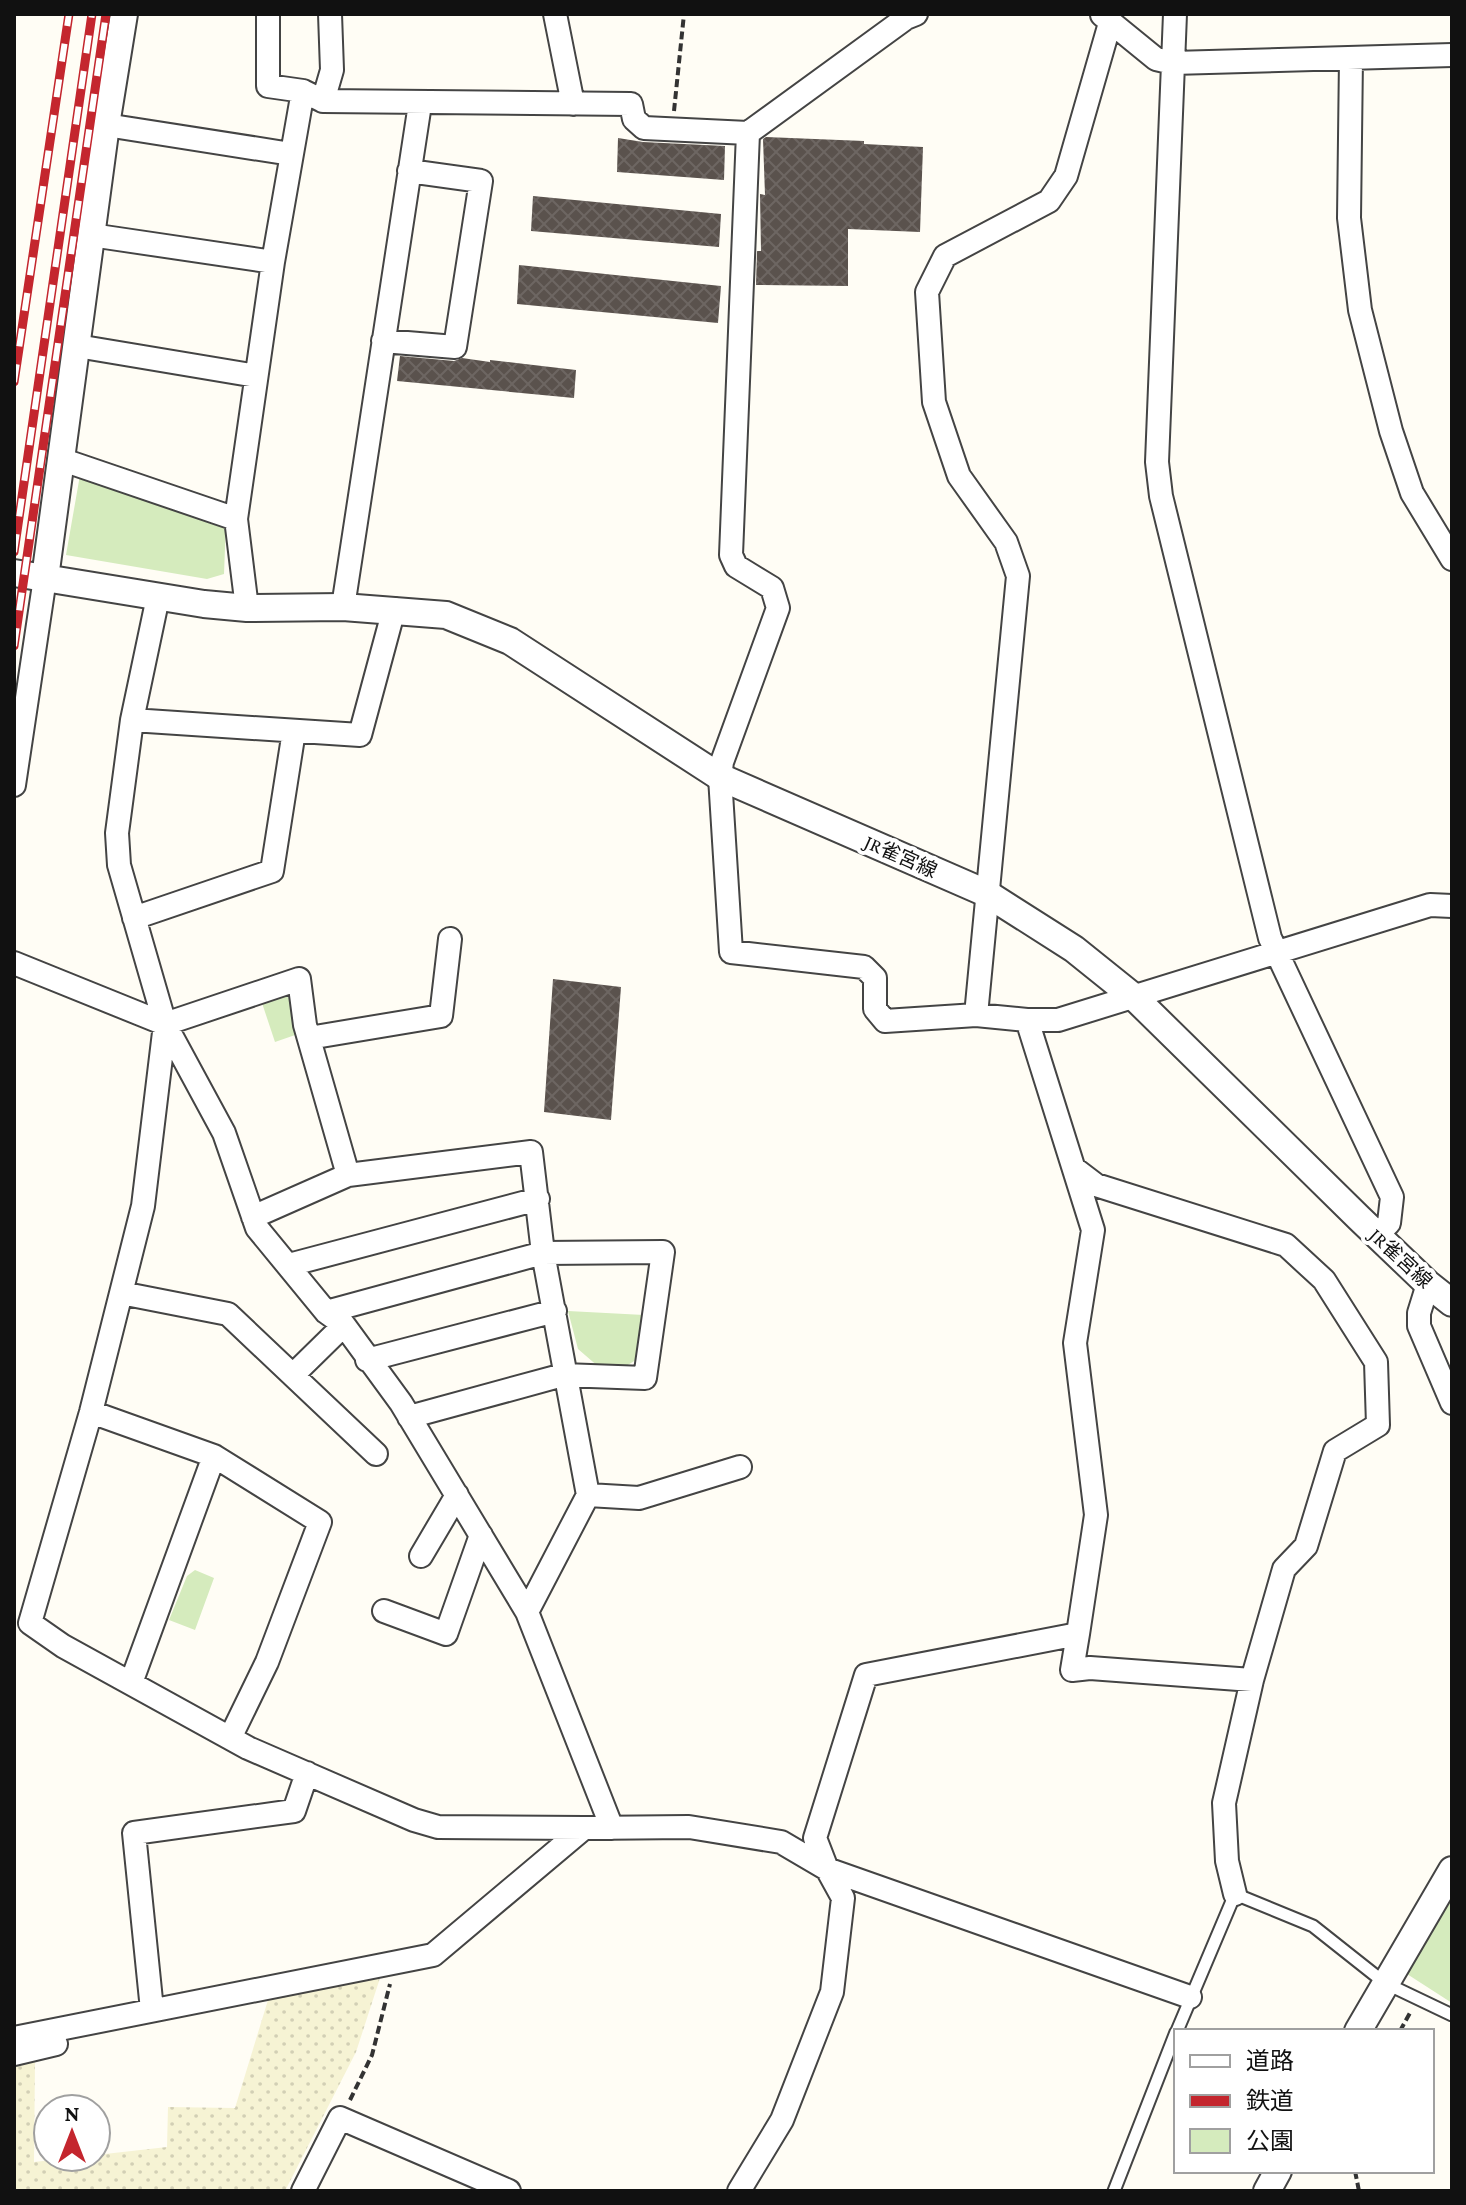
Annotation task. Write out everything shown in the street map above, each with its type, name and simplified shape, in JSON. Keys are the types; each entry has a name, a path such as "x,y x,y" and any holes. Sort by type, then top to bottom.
{"street":[{"path":"14,785 124,14"},
{"path":"268,14 268,86 303,91 323,101 631,104 634,119 644,128 748,133 906,18 916,14"},
{"path":"323,101 332,70 330,14"},
{"path":"555,14 573,104"},
{"path":"1175,14 1157,462 1161,496 1270,938 1392,1197 1389,1223 1377,1235"},
{"path":"976,1015 1018,576 1006,542 959,476 934,402 927,292 945,256 1049,201 1066,176 1106,18 1156,59 1173,63 1452,55"},
{"path":"1351,58 1349,218 1360,310 1391,431 1412,493 1452,559"},
{"path":"247,608 236,519 273,262 303,91"},
{"path":"343,607 420,104"},
{"path":"106,125 291,154"},
{"path":"748,133 731,555 736,566 772,588 778,608 722,762 720,777 731,952 864,967 875,978 875,1009 885,1021 976,1015 1058,1020 1430,905 1452,906"},
{"path":"383,341 455,347 458,332 481,181 409,171"},
{"path":"91,235 273,262"},
{"path":"77,346 256,376"},
{"path":"60,459 236,519"},
{"name":"JR雀宮線","path":"14,573 247,608 343,607 446,615 510,641 720,777 986,893 1074,949 1135,998 1377,1235 1452,1303"},
{"path":"158,597 132,720 117,833 119,865 165,1024 224,1133 257,1228 326,1312 344,1325 409,1417 527,1612 612,1828"},
{"path":"132,720 360,735 394,609"},
{"path":"134,918 272,871 294,731"},
{"path":"309,1038 441,1016 450,939"},
{"path":"14,963 165,1024 299,979 309,1038 348,1175"},
{"path":"1027,1020 1093,1230 1075,1343 1096,1515 1072,1670 1090,1668 1252,1680"},
{"path":"165,1024 143,1206 91,1412 22,1618 63,1646 230,1738 414,1820 438,1827 689,1827 781,1842 827,1869 1190,1997"},
{"path":"253,1217 348,1175 531,1152 543,1253 555,1311 563,1375 588,1495 527,1612"},
{"path":"1075,1169 1096,1185 1286,1245 1324,1280 1376,1362 1378,1425 1335,1451 1306,1546 1284,1569 1252,1680 1224,1803 1227,1861 1235,1894"},
{"path":"289,1265 538,1199"},
{"path":"326,1312 543,1253 663,1252 645,1378 563,1375 409,1417"},
{"path":"1428,1284 1419,1313 1419,1326 1452,1403"},
{"path":"121,1293 228,1314 376,1454"},
{"path":"367,1360 555,1311"},
{"path":"293,1375 344,1325"},
{"path":"91,1412 214,1456 320,1522 267,1662 230,1738"},
{"path":"131,1683 214,1456"},
{"path":"588,1495 639,1498 740,1467"},
{"path":"421,1556 457,1495"},
{"path":"384,1611 446,1634 481,1535"},
{"path":"739,2191 782,2120 832,1992 843,1898 815,1838 866,1675 1078,1634"},
{"path":"152,2010 134,1833 294,1811 307,1773"},
{"path":"14,2038 433,1955 584,1828"},
{"path":"1359,2029 1452,1870"},
{"path":"14,2027 54,2016 80,2015 104,2020"},
{"path":"14,2054 64,2042 104,2020"},
{"path":"303,2191 340,2118 509,2191"},
{"path":"1267,2191 1277,2173"}],"lane":[{"path":"1177,2029 1235,1894 1313,1926 1385,1983 1452,2015"},
{"path":"1114,2191 1174,2037"}],"path":[{"path":"672,129 684,14"},
{"path":"340,2118 372,2055 396,1962"},
{"path":"1401,2029 1417,1998"}],"shaded area":[{"path":"380,1978 356,2052 285,2191 14,2191 14,2067 35,2062 32,2173 112,2173 112,2153 167,2147 168,2107 235,2108 268,2000"}],"green space":[{"path":"80,475 226,522 224,574 207,579 66,555"},
{"path":"283,994 296,1003 298,1034 275,1042 261,1000"},
{"path":"568,1311 644,1315 639,1358 623,1368 600,1368 578,1349"},
{"path":"195,1570 214,1578 195,1630 169,1620 187,1576"},
{"path":"1452,1899 1452,2003 1407,1974"}],"building":[{"path":"618,138 725,146 724,180 617,172"},
{"path":"763,139 923,147 920,232 848,229 848,286 756,285 757,251 761,251 760,194 765,195"},
{"path":"533,196 721,214 719,247 531,231"},
{"path":"519,265 721,286 718,323 517,304"},
{"path":"400,356 454,361 462,358 490,360 576,370 574,398 397,381"},
{"path":"553,979 621,987 611,1120 544,1112"}],"railway":[{"path":"14,382 69,14"},
{"path":"14,552 92,14"},
{"path":"14,646 106,14"}]}
